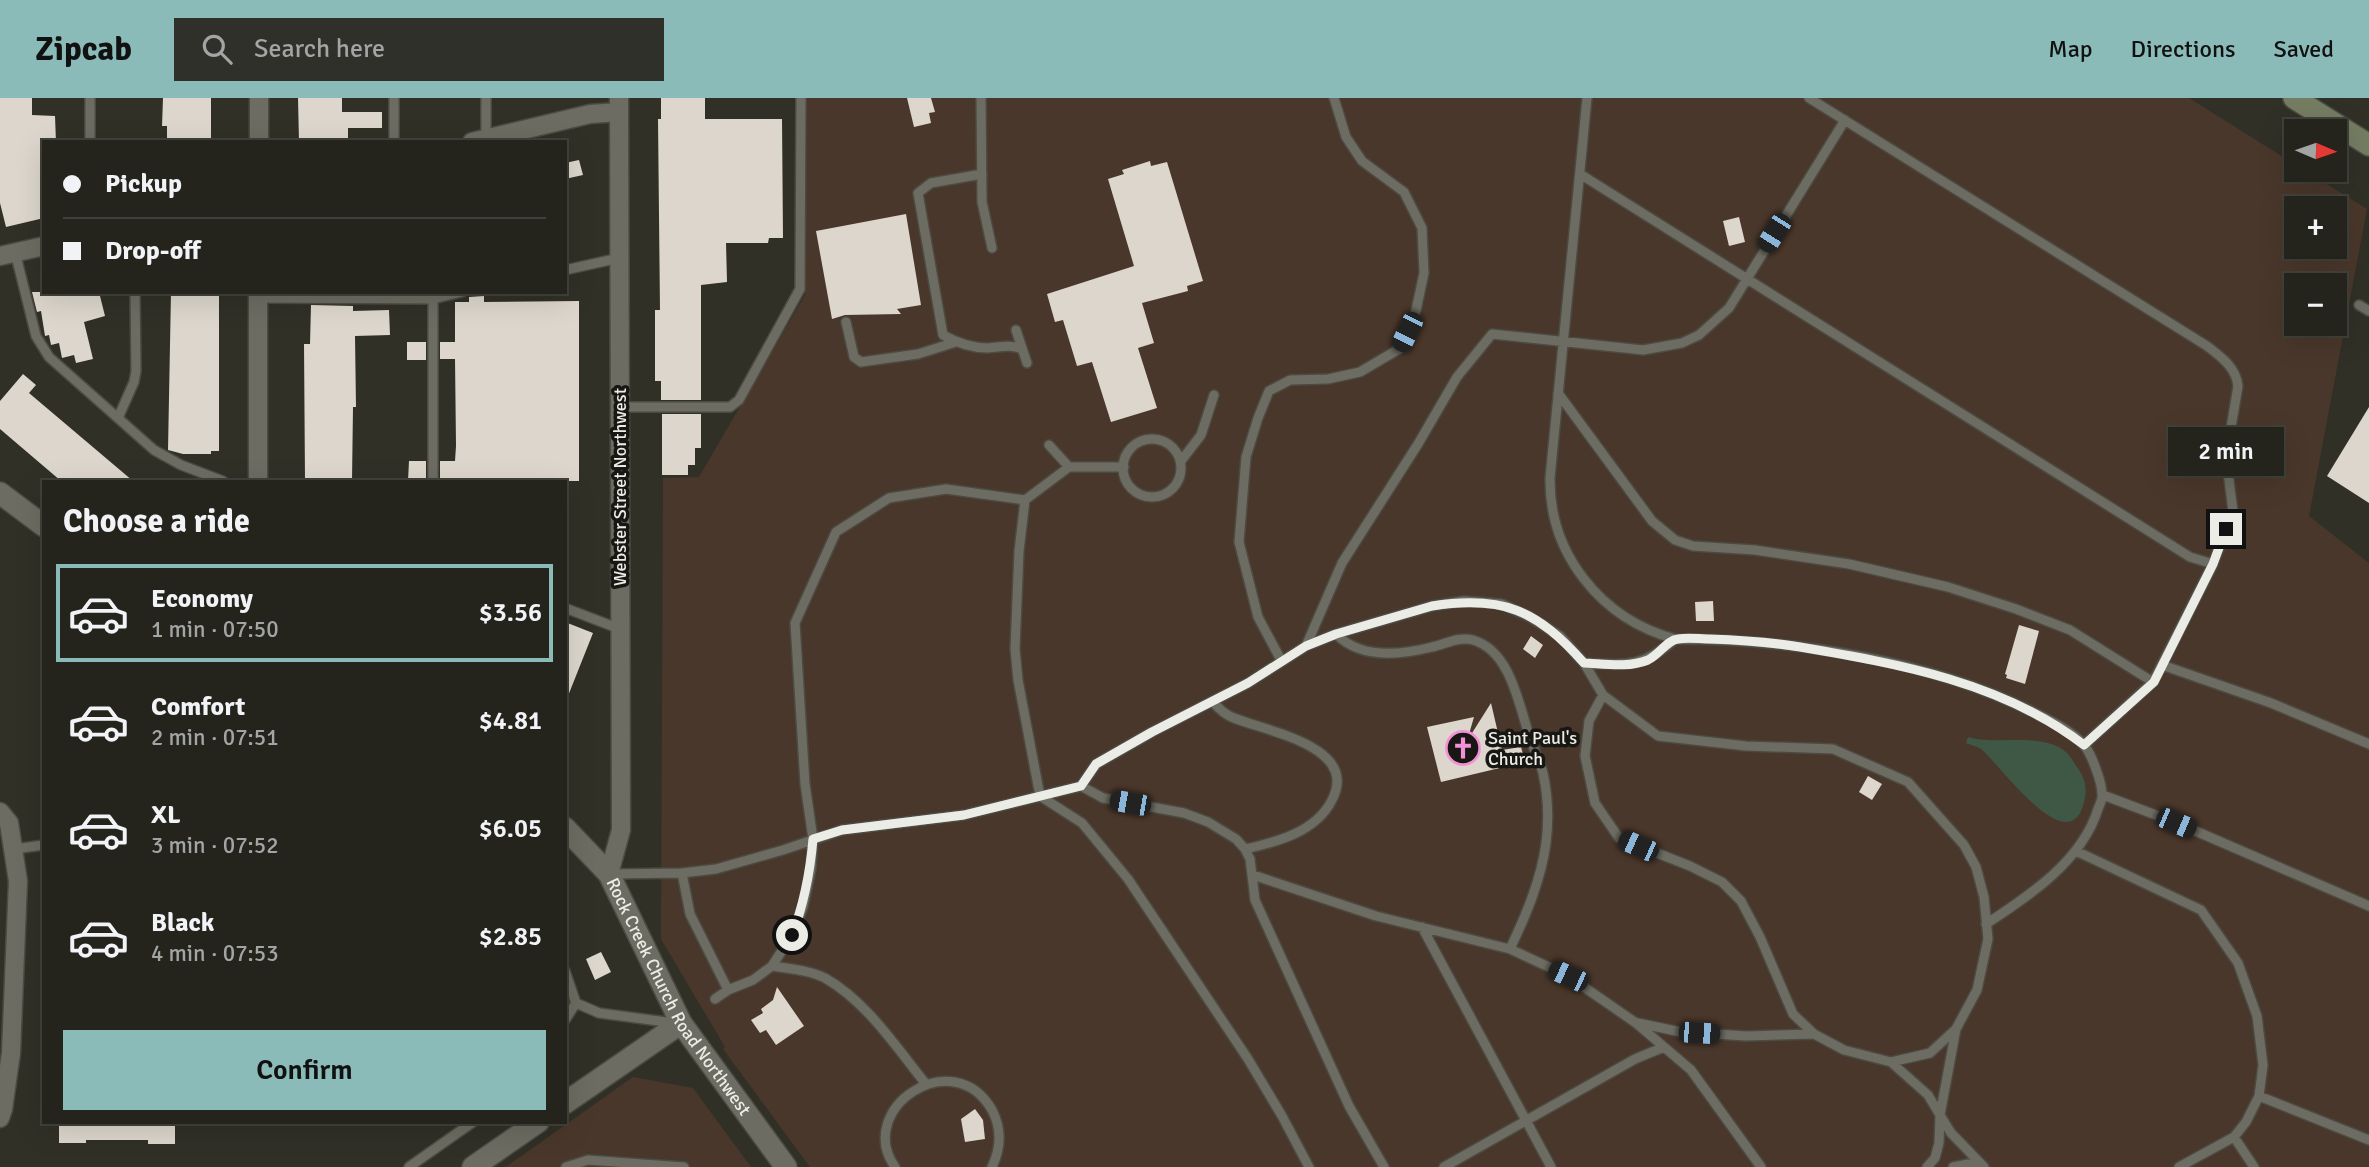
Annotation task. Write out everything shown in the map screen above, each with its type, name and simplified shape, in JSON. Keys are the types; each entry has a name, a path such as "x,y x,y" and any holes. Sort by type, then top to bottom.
{"main road":[{"path":"2294,98 2369,145"}],"street":[{"path":"259,98 259,140"},
{"path":"479,140 619,105"},
{"name":"Webster Street Northwest","path":"609,874 621,830 619,105"},
{"path":"8,254 42,246"},
{"path":"258,295 258,480"},
{"path":"0,493 42,524"},
{"path":"0,812 9,823 18,881 3,1109 0,1118"},
{"name":"Rock Creek Church Road Northwest","path":"567,830 609,874 681,1024 786,1167"},
{"path":"567,1102 681,1024"},
{"path":"473,1167 535,1124"}],"lane":[{"path":"90,98 90,140"},
{"path":"394,98 394,140"},
{"path":"479,140 486,98"},
{"path":"620,407 730,408 739,400 800,289 801,98"},
{"path":"981,98 982,202 992,248"},
{"path":"1281,660 1258,617 1239,542 1246,457 1258,418 1269,391 1290,380 1328,379 1360,372 1399,349 1415,315 1424,273 1422,228 1404,192 1362,162 1346,137 1334,98"},
{"path":"1587,98 1549,478 1549,502 1558,535 1584,582 1627,617 1660,635 1675,639 1770,642 1918,670 1978,688 2019,705 2056,723 2084,745 2103,795 2094,824 2076,851 2048,878 1986,924"},
{"path":"1809,98 2207,346 2224,359 2237,378 2226,457 2233,511 2213,564 2154,682 2084,745"},
{"path":"1306,646 1342,563 1457,377 1492,334 1643,350 1682,343 1715,323 1729,308 1845,120"},
{"path":"982,174 931,183 918,193 943,335 956,342 987,348 1009,344 1022,349"},
{"path":"1580,174 2190,557 2213,564"},
{"path":"8,254 36,337 48,357 154,450 181,465 220,480"},
{"path":"567,270 619,258"},
{"path":"118,418 136,371 135,294"},
{"path":"258,295 433,299 454,294"},
{"path":"432,480 433,299"},
{"path":"2359,305 2369,311"},
{"path":"846,322 854,357 861,362 918,354 956,342"},
{"path":"1016,330 1027,363"},
{"path":"1558,393 1652,521 1675,540 1693,546 1755,550 1849,564 1948,587 2070,630 2154,682"},
{"path":"1181,461 1201,435 1213,395"},
{"path":"1154,439 1171,446 1181,461 1181,471 1173,489 1155,497 1136,492 1125,477 1124,467 1130,450 1145,440 1154,439"},
{"path":"1049,445 1069,467"},
{"path":"715,999 728,990 753,980 772,966 792,935 803,907 811,869 813,839 805,784 795,623 836,532 889,498 946,489 1025,500 1069,467 1124,467"},
{"path":"1025,500 1019,551 1015,649 1018,680 1040,796 1082,823 1128,879 1248,1059 1309,1167"},
{"path":"609,874 682,873 716,869 842,830 964,815 1081,786 1096,764 1248,683 1306,646 1336,634 1432,606 1464,601 1502,604 1530,617 1560,636 1584,663 1603,695 1658,736 1746,746 1833,749 1908,782 1964,845 1976,867 1984,897 1988,939 1977,990 1956,1029 1940,1115 1939,1143 1935,1157 1927,1167"},
{"path":"567,609 620,629"},
{"path":"1336,634 1345,644 1355,648 1392,653 1431,648 1459,639 1473,640 1488,647 1501,662 1542,771 1547,802 1546,844 1540,870 1510,949"},
{"path":"1584,663 1634,663 1649,660 1675,639"},
{"path":"2162,665 2271,703 2369,744"},
{"path":"1603,695 1588,720 1585,756 1595,803 1619,838 1690,866 1722,882 1741,901 1760,937 1793,1014 1814,1034 1844,1050 1891,1062 1930,1053 1956,1029"},
{"path":"1213,702 1232,718 1282,733 1307,744 1327,759 1336,775 1335,794 1325,812 1316,821 1289,837 1245,849"},
{"path":"1081,786 1103,798 1184,813 1208,822 1236,839 1245,849 1253,875 1255,900 1349,1106 1384,1167"},
{"path":"2103,795 2369,905"},
{"path":"13,849 42,845"},
{"path":"2076,851 2202,910 2238,963 2257,1016 2263,1065 2259,1097 2246,1122 2234,1137 2179,1167"},
{"path":"682,873 690,914 728,990"},
{"path":"1253,875 1376,916 1510,949 1568,976 1636,1023 1691,1070 1761,1167"},
{"path":"1422,927 1551,1167"},
{"path":"772,966 804,971 824,978 847,995 866,1012 926,1084"},
{"path":"567,977 576,1003 599,1013 681,1024"},
{"path":"567,1017 576,1003"},
{"path":"1636,1023 1681,1032 1746,1036 1814,1034"},
{"path":"1444,1167 1635,1059 1664,1046"},
{"path":"1891,1062 1928,1095 1951,1133 1984,1167"},
{"path":"894,1165 888,1152 889,1121 905,1096 926,1084 945,1081 960,1083 978,1093 997,1119 1000,1139 998,1154 992,1167"},
{"path":"2259,1097 2369,1140"},
{"path":"409,1167 470,1124"},
{"path":"2234,1137 2254,1167"},
{"path":"566,1167 588,1160 684,1167"},
{"path":"1953,1167 1968,1164 1984,1167"}],"shaded area":[{"path":"807,98 2189,98 2284,157 2284,182 2323,182 2346,196 2284,196 2284,259 2347,259 2347,197 2367,209 2347,315 2347,273 2284,273 2284,336 2343,336 2309,516 2369,563 2369,1167 810,1167 723,1049 725,1047 661,939 663,478 699,477 805,295"},
{"path":"1968,737 2046,742 2057,746 2069,755 2084,780 2085,795 2081,811 2072,821 2059,821 2045,813 1981,749 1966,743"},
{"path":"633,1077 693,1088 751,1167 506,1167"}],"building":[{"path":"0,98 32,98 32,115 55,116 56,140 42,140 42,218 6,227 0,203"},
{"path":"163,98 211,98 211,140 167,140 167,126 162,126"},
{"path":"298,98 342,98 342,112 382,112 382,128 348,128 348,140 299,140"},
{"path":"661,98 705,98 705,119 782,119 783,238 769,238 768,243 726,243 727,282 701,285 701,400 661,400 661,381 655,381 655,310 660,310 658,119 661,119"},
{"path":"907,98 931,98 935,112 929,113 931,123 914,127"},
{"path":"579,160 583,175 567,179 567,163"},
{"path":"1150,161 1151,166 1167,162 1203,281 1187,286 1188,291 1142,303 1154,343 1138,348 1157,408 1111,422 1092,362 1077,366 1063,320 1055,322 1047,294 1134,266 1108,179 1124,174 1122,170"},
{"path":"906,214 921,305 897,309 901,314 845,315 832,319 816,231"},
{"path":"1739,217 1745,242 1729,246 1723,221"},
{"path":"32,292 100,294 105,316 84,322 93,359 76,363 74,355 62,358 59,343 51,345 49,335 45,336 41,311 37,312"},
{"path":"171,294 219,294 219,451 211,451 211,454 183,454 168,450"},
{"path":"484,296 484,302 579,301 579,481 440,480 440,461 455,461 456,446 455,359 440,359 440,342 455,342 455,302 469,302 469,297"},
{"path":"311,305 353,306 353,311 389,310 390,335 355,336 356,407 353,407 352,480 305,480 304,344 310,344"},
{"path":"407,342 426,342 426,360 407,360"},
{"path":"23,374 36,385 29,393 132,480 60,480 0,429 0,401"},
{"path":"2369,407 2369,503 2327,476"},
{"path":"662,414 701,414 701,448 695,448 695,465 688,465 688,475 662,475"},
{"path":"409,461 426,461 426,480 408,480"},
{"path":"1713,601 1714,621 1696,621 1695,602"},
{"path":"567,623 593,633 567,698"},
{"path":"2019,625 2039,631 2025,684 2006,678 2005,674"},
{"path":"1531,636 1543,645 1535,658 1523,649"},
{"name":"Saint Paul's Church","path":"1491,703 1502,750 1521,747 1525,762 1441,782 1427,727 1474,717 1467,741"},
{"path":"1868,776 1882,784 1872,800 1859,792"},
{"path":"601,952 611,972 595,980 586,959"},
{"path":"777,987 804,1026 776,1045 766,1030 760,1033 751,1020 763,1013 761,1009 773,1000"},
{"path":"975,1109 983,1120 985,1139 965,1142 961,1119"},
{"path":"59,1124 175,1124 175,1144 148,1144 148,1140 59,1143"}],"place":[{"name":"Saint Paul's Church","path":"1463,748"}],"route":[{"path":"792,935 803,907 811,869 813,839 842,830 964,815 1081,786 1096,764 1248,683 1306,646 1336,634 1432,606 1464,601 1502,604 1530,617 1560,636 1584,663 1634,663 1649,660 1675,639 1730,639 1770,642 1850,655 1918,670 1978,688 2019,705 2056,723 2084,745 2154,682 2213,564 2226,529"}]}
